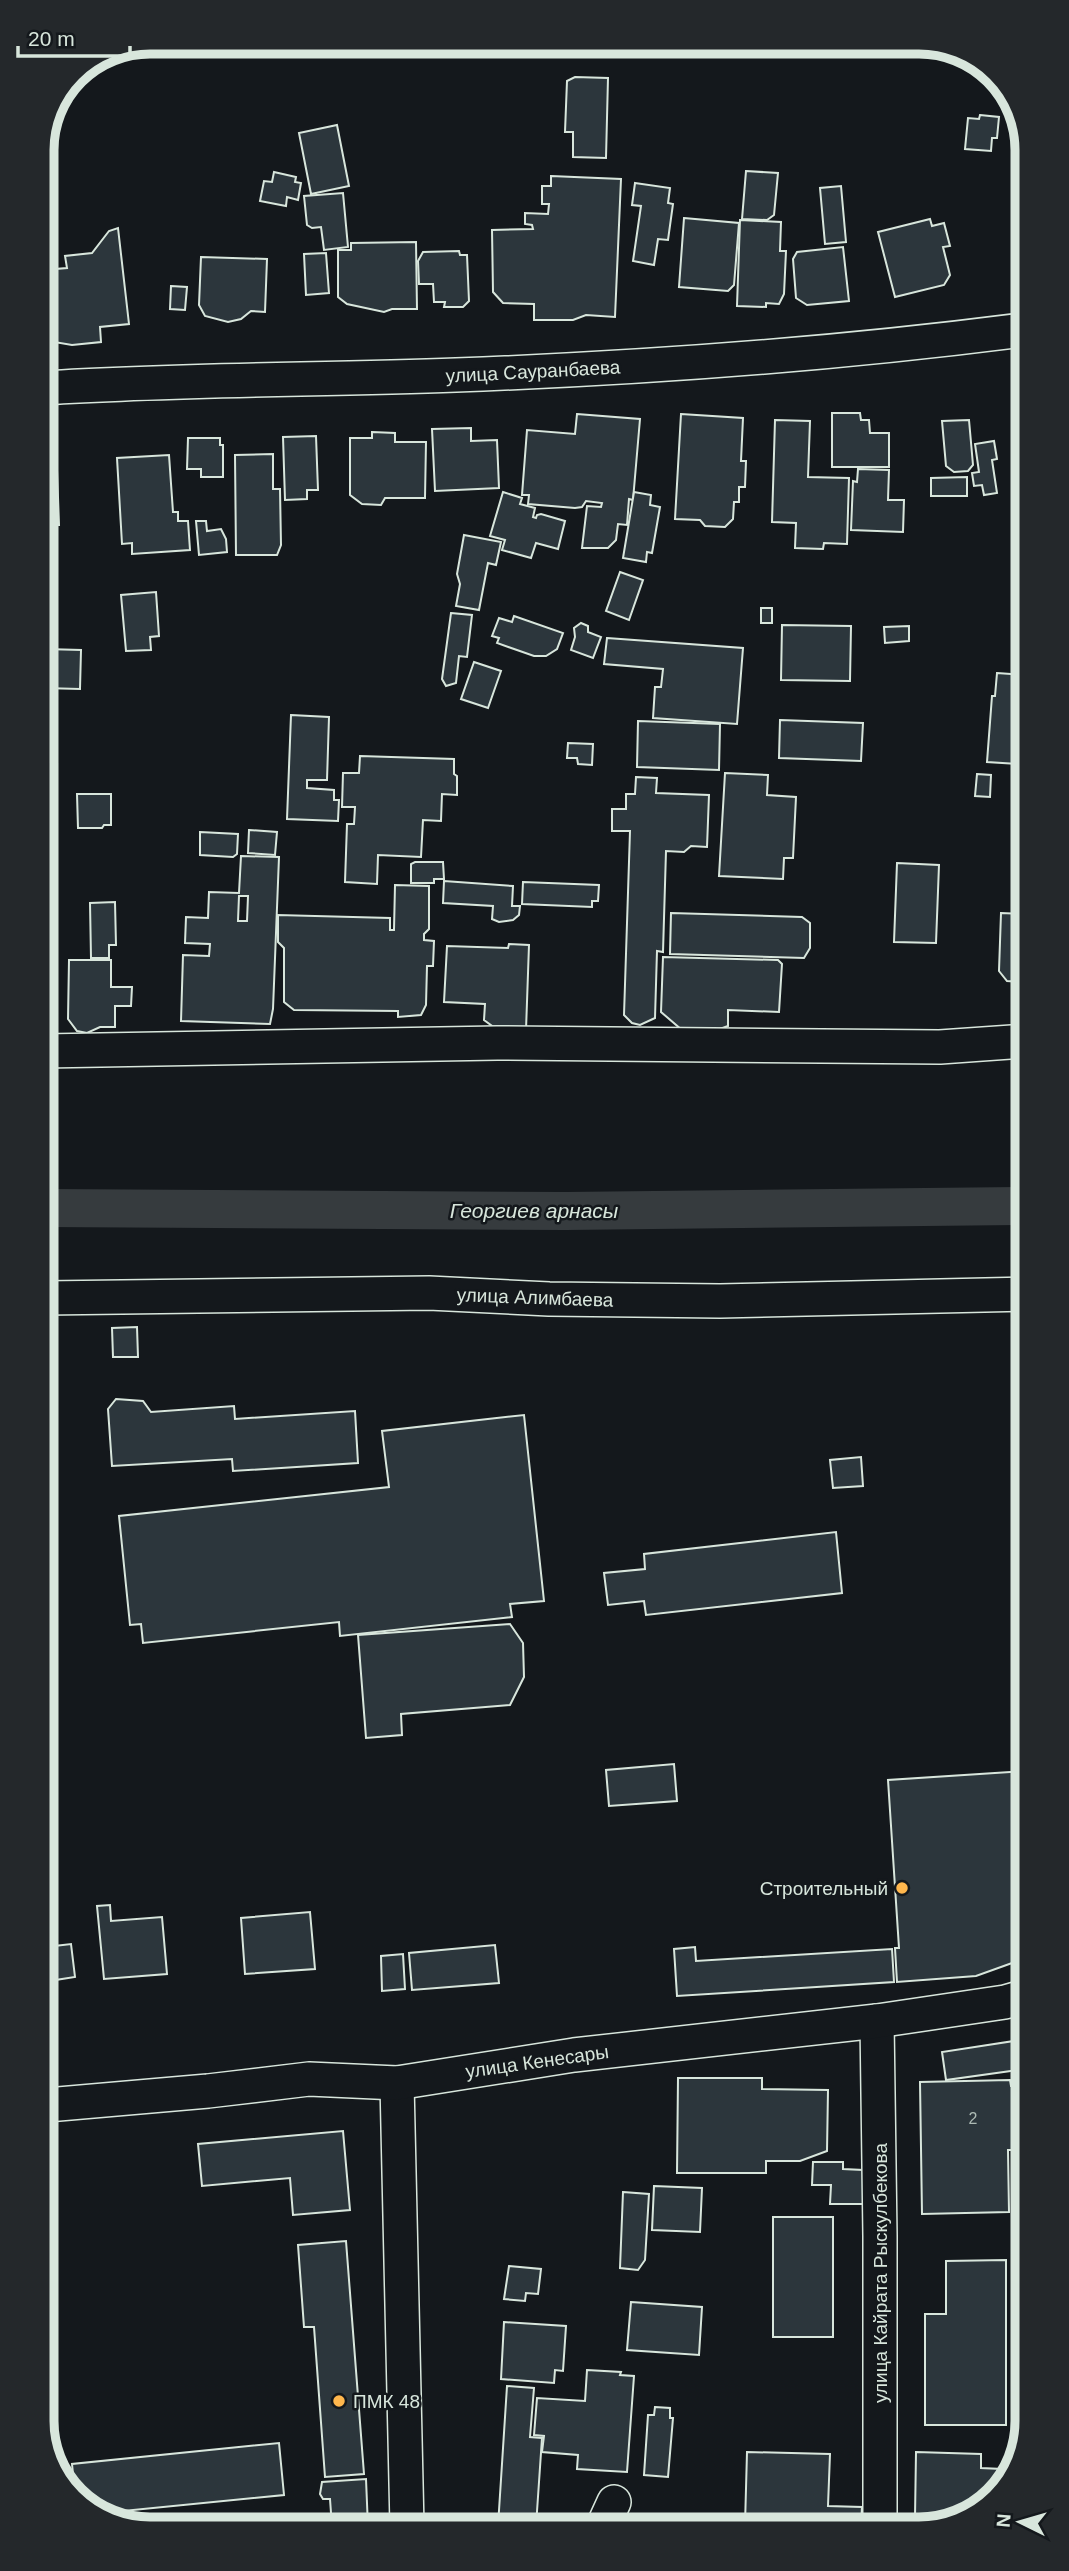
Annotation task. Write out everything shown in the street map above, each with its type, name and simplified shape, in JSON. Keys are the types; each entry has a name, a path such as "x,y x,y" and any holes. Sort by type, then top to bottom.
{"street":[{"name":"улица Сауранбаева","path":"54,387 137,382 458,375 615,367 788,355 1015,331"},
{"path":"54,1051 497,1043 940,1047 1015,1042"},
{"name":"улица Алимбаева","path":"54,1298 429,1293 549,1299 720,1301 1015,1294"},
{"name":"улица Кенесары","path":"54,2104 309,2080 397,2082 574,2054 877,2021 1015,1999"},
{"name":"улица Кайрата Рыскулбекова","path":"877,2021 880,2517"},
{"path":"397,2082 407,2517"}],"building":[{"path":"575,77 608,78 606,158 573,157 573,132 565,132 567,81"},
{"path":"980,115 999,117 997,138 992,138 991,151 965,149 968,118 979,119"},
{"path":"337,125 349,186 311,194 299,133"},
{"path":"746,171 778,173 774,215 767,220 742,219"},
{"path":"274,172 296,177 295,182 301,183 298,200 287,197 286,206 260,201 264,181 272,182"},
{"path":"551,176 621,179 615,317 586,315 573,320 534,320 534,304 503,303 493,292 492,230 533,229 532,225 525,224 525,213 548,214 549,204 542,204 542,186 551,186"},
{"path":"635,183 670,188 668,203 673,204 668,240 658,239 654,265 633,261 641,206 632,205"},
{"path":"841,186 846,242 825,244 820,188"},
{"path":"343,193 348,247 324,250 321,227 312,228 307,225 304,196"},
{"path":"1014,213 1015,213 1015,277"},
{"path":"684,218 739,223 734,285 728,291 679,287"},
{"path":"930,219 932,226 944,223 950,246 943,247 950,275 944,285 895,297 878,232"},
{"path":"740,220 781,222 780,251 786,251 784,294 779,304 766,303 766,307 737,306"},
{"path":"118,228 129,324 100,327 101,342 72,345 54,342 54,269 67,268 65,256 92,253 109,231"},
{"path":"416,242 417,309 392,309 384,312 347,304 338,297 338,250 351,250 351,243"},
{"path":"843,247 849,301 807,305 796,298 793,259 797,252"},
{"path":"459,251 460,255 467,255 469,301 463,307 444,307 445,302 434,302 433,284 419,284 418,261 423,252"},
{"path":"326,253 329,293 306,295 304,254"},
{"path":"201,257 267,259 265,312 251,311 241,319 228,322 205,316 199,305"},
{"path":"171,286 187,287 185,310 170,309"},
{"path":"832,413 860,413 861,420 869,420 870,433 889,433 889,467 832,467"},
{"path":"577,414 640,419 633,500 629,499 627,525 618,524 616,540 608,548 582,548 587,506 601,507 602,503 586,501 582,507 575,508 528,504 529,495 522,495 527,430 575,434"},
{"path":"681,414 743,418 741,461 746,461 745,487 739,487 739,502 734,502 733,519 725,527 705,526 700,520 675,519"},
{"path":"775,420 810,421 808,477 849,478 847,544 824,543 823,549 795,548 796,523 772,522"},
{"path":"969,420 973,465 968,471 954,472 946,466 942,421"},
{"path":"471,428 471,441 497,440 499,488 435,491 432,429"},
{"path":"372,432 395,433 395,442 426,442 425,498 385,498 381,505 362,504 350,495 350,438 372,438"},
{"path":"316,436 318,490 307,490 307,499 285,500 283,437"},
{"path":"188,438 220,438 220,445 223,445 223,477 201,477 201,469 187,469"},
{"path":"994,441 997,459 992,460 997,493 984,495 982,485 974,486 972,473 979,472 975,444"},
{"path":"273,454 273,489 280,489 281,545 277,555 236,555 235,455"},
{"path":"169,455 173,512 178,512 178,521 188,521 190,550 132,554 132,543 122,544 117,458"},
{"path":"54,466 57,470 59,525 54,525"},
{"path":"858,469 889,470 888,500 904,500 903,532 851,530 853,481 857,482"},
{"path":"967,477 967,496 931,496 931,478"},
{"path":"503,492 522,498 520,504 535,508 533,517 541,514 565,521 558,549 536,543 531,558 502,550 505,540 490,536"},
{"path":"634,492 651,495 650,505 660,507 652,553 647,552 646,562 623,558"},
{"path":"196,521 206,521 207,531 221,529 226,539 227,552 199,555"},
{"path":"464,535 501,542 496,565 488,563 479,610 456,606 460,584 457,574"},
{"path":"620,572 643,580 629,620 606,611"},
{"path":"156,592 159,636 150,637 151,650 126,651 121,595"},
{"path":"761,608 772,608 772,623 761,623"},
{"path":"451,613 472,615 467,657 459,656 456,683 446,686 442,679"},
{"path":"514,616 563,633 557,649 546,656 534,656 497,643 499,638 492,636 499,618 512,622"},
{"path":"581,623 588,626 588,632 601,637 593,658 571,650 575,637 574,628"},
{"path":"782,625 851,626 850,681 781,680"},
{"path":"909,626 909,641 885,643 884,627"},
{"path":"607,638 743,648 737,724 653,718 655,687 661,687 663,669 604,664"},
{"path":"54,649 81,650 80,689 54,688"},
{"path":"474,662 501,671 488,708 461,699"},
{"path":"997,673 1015,674 1015,764 987,762 992,696 995,696"},
{"path":"291,715 329,717 327,780 307,780 307,788 334,790 334,800 339,800 338,821 287,819"},
{"path":"780,720 863,723 861,761 779,758"},
{"path":"638,721 720,724 719,770 637,767"},
{"path":"568,743 593,744 592,765 578,764 577,758 567,758"},
{"path":"360,756 454,759 454,774 457,776 457,795 442,794 441,821 423,820 421,857 378,855 377,884 345,882 347,824 354,824 355,807 342,807 343,773 359,773"},
{"path":"725,773 768,775 767,795 796,797 793,858 784,858 783,879 719,876"},
{"path":"977,774 991,775 990,797 975,796"},
{"path":"636,777 657,778 656,793 709,795 707,847 691,846 684,852 666,851 663,952 657,951 655,1018 640,1025 632,1023 624,1015 630,831 612,831 612,809 626,809 626,794 635,794"},
{"path":"77,794 111,794 111,825 104,825 102,828 78,828"},
{"path":"249,830 277,832 275,855 248,853"},
{"path":"200,832 238,834 237,854 233,857 200,855"},
{"path":"241,856 279,857 273,1009 270,1024 181,1021 183,955 209,956 210,944 185,943 186,917 208,918 209,892 239,893","holes":["239,896 248,896 247,921 238,921"]},
{"path":"443,862 444,879 434,879 434,883 411,883 411,864"},
{"path":"897,863 939,865 936,943 894,942"},
{"path":"444,881 513,886 512,906 520,906 519,915 513,920 499,922 492,919 493,906 443,903"},
{"path":"523,882 599,885 598,901 592,901 592,907 522,904"},
{"path":"395,885 429,886 429,929 424,934 424,940 434,941 433,966 427,966 426,1005 421,1015 398,1017 398,1011 294,1010 284,1002 284,948 278,942 278,915 390,918 390,930 394,930"},
{"path":"115,902 116,945 109,945 109,958 91,958 90,903"},
{"path":"671,913 802,917 810,923 810,948 804,958 670,954"},
{"path":"1001,913 1015,914 1015,982 1007,981 999,971"},
{"path":"509,944 529,945 526,1030 495,1028 484,1020 485,1004 444,1002 447,946 508,948"},
{"path":"663,957 778,960 782,964 779,1012 728,1010 728,1026 706,1034 682,1030 661,1012"},
{"path":"69,960 111,960 111,987 132,987 131,1006 115,1006 115,1027 100,1027 87,1033 77,1031 68,1019"},
{"path":"137,1327 138,1357 113,1357 112,1328"},
{"path":"116,1399 143,1401 151,1412 234,1406 235,1419 355,1411 358,1463 233,1471 232,1459 112,1466 108,1409"},
{"path":"524,1415 544,1601 510,1604 512,1617 340,1636 339,1622 143,1643 141,1624 130,1625 119,1516 389,1487 382,1431"},
{"path":"861,1457 863,1486 833,1488 830,1460"},
{"path":"836,1532 842,1593 646,1615 644,1601 608,1605 604,1573 645,1569 644,1554"},
{"path":"510,1624 523,1643 524,1677 510,1705 401,1714 402,1735 366,1738 358,1635"},
{"path":"674,1764 677,1801 609,1806 606,1770"},
{"path":"1015,1772 1015,1962 976,1976 897,1982 895,1948 899,1948 888,1780"},
{"path":"110,1905 111,1921 162,1917 167,1974 104,1979 97,1906"},
{"path":"310,1912 315,1969 245,1974 241,1918"},
{"path":"71,1944 75,1977 54,1980 54,1946"},
{"path":"495,1945 499,1983 412,1990 409,1953"},
{"path":"695,1947 696,1961 892,1949 894,1982 677,1996 674,1949"},
{"path":"403,1954 405,1989 382,1991 381,1956"},
{"path":"1014,2041 1015,2070 946,2080 942,2052"},
{"path":"678,2078 762,2078 762,2089 828,2090 827,2151 800,2161 766,2161 766,2173 677,2173"},
{"path":"1010,2080 1011,2086 1015,2086 1015,2150 1008,2150 1009,2212 922,2214 920,2082"},
{"path":"343,2131 350,2210 293,2215 290,2178 202,2186 198,2144"},
{"path":"813,2162 843,2162 843,2169 863,2170 863,2204 830,2204 831,2185 812,2185"},
{"path":"654,2186 702,2188 700,2232 652,2230"},
{"path":"623,2192 649,2194 645,2260 638,2270 620,2268"},
{"path":"773,2217 833,2217 833,2337 773,2337"},
{"name":"ПМК 48","path":"346,2241 364,2474 325,2477 314,2327 304,2327 298,2245"},
{"path":"1006,2260 1006,2425 925,2425 925,2314 946,2314 946,2261"},
{"path":"509,2266 541,2269 538,2294 526,2293 525,2301 504,2299"},
{"path":"631,2302 702,2307 699,2355 627,2350"},
{"path":"504,2322 566,2326 563,2371 555,2370 554,2383 501,2379"},
{"path":"587,2370 621,2372 620,2375 634,2376 627,2472 577,2469 578,2455 542,2452 544,2436 534,2435 537,2398 585,2401"},
{"path":"507,2386 534,2388 530,2437 542,2438 537,2517 499,2517"},
{"path":"655,2407 670,2408 670,2418 673,2418 668,2477 644,2475 648,2415 654,2415"},
{"path":"279,2443 284,2495 118,2512 102,2504 78,2484 73,2478 72,2464"},
{"path":"747,2452 830,2454 828,2506 862,2507 861,2517 745,2517"},
{"path":"916,2452 981,2454 981,2468 1002,2469 991,2484 967,2504 950,2512 915,2517"},
{"path":"366,2479 368,2517 331,2517 330,2499 323,2499 320,2494 322,2482"}],"waterway":[{"name":"Георгиев арнасы","path":"54,1208 566,1211 1015,1206"}],"place":[{"name":"Строительный","path":"902,1888"},
{"name":"ПМК 48","path":"339,2401"}]}
